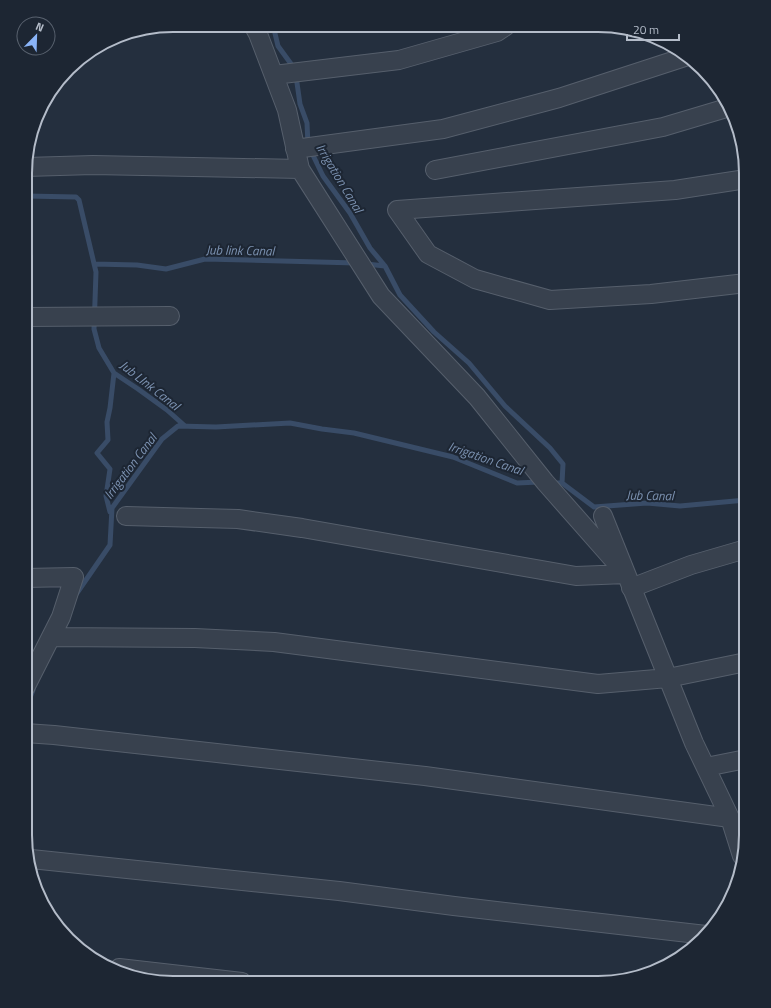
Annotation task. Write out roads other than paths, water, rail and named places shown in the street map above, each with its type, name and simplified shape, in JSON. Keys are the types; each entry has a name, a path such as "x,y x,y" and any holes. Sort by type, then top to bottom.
{"street":[{"path":"257,32 287,110 300,169 381,296 477,397 545,482 629,581"},
{"path":"274,75 399,60 497,32"},
{"path":"295,149 443,129 559,98 680,59"},
{"path":"435,170 663,127 723,109"},
{"path":"32,167 93,165 300,169"},
{"path":"739,180 675,190 397,210 428,254 475,279 550,300 651,294 739,284"},
{"path":"32,317 170,316"},
{"path":"126,516 238,519 302,528 576,576 629,581 739,551"},
{"path":"603,516 694,743 730,818 739,846"},
{"path":"32,578 74,577 61,617 32,674"},
{"path":"51,637 195,638 274,642 598,684 668,678 739,663"},
{"path":"32,734 425,776 730,818"},
{"path":"706,767 739,760"},
{"path":"34,859 331,891 699,934"},
{"path":"133,970 189,976"}],"waterway":[{"name":"Irrigation Canal","path":"275,32 278,46 294,68"},
{"name":"Irrigation Canal","path":"296,76 300,104 307,123 308,145 323,176 350,213 370,248 385,266 400,295 434,332 469,363 505,406 550,448 563,464 562,483 551,483"},
{"name":"Jub LInk Canal","path":"32,196 76,197 79,200 96,272 94,329 99,348 114,373 167,410 185,426"},
{"name":"Jub link Canal","path":"94,264 137,265 166,269 205,259 356,263"},
{"name":"Jub link Canal","path":"366,264 385,266"},
{"name":"Jub LInk Canal","path":"110,512 106,496 110,469 97,453 108,440 107,422 114,373"},
{"name":"Irrigation Canal","path":"77,593 110,545 112,508 162,439 178,426 216,427 290,423 354,433 453,457 517,483 539,482"},
{"name":"Jub Canal","path":"562,483 594,507 647,503 680,506 739,501"}]}
